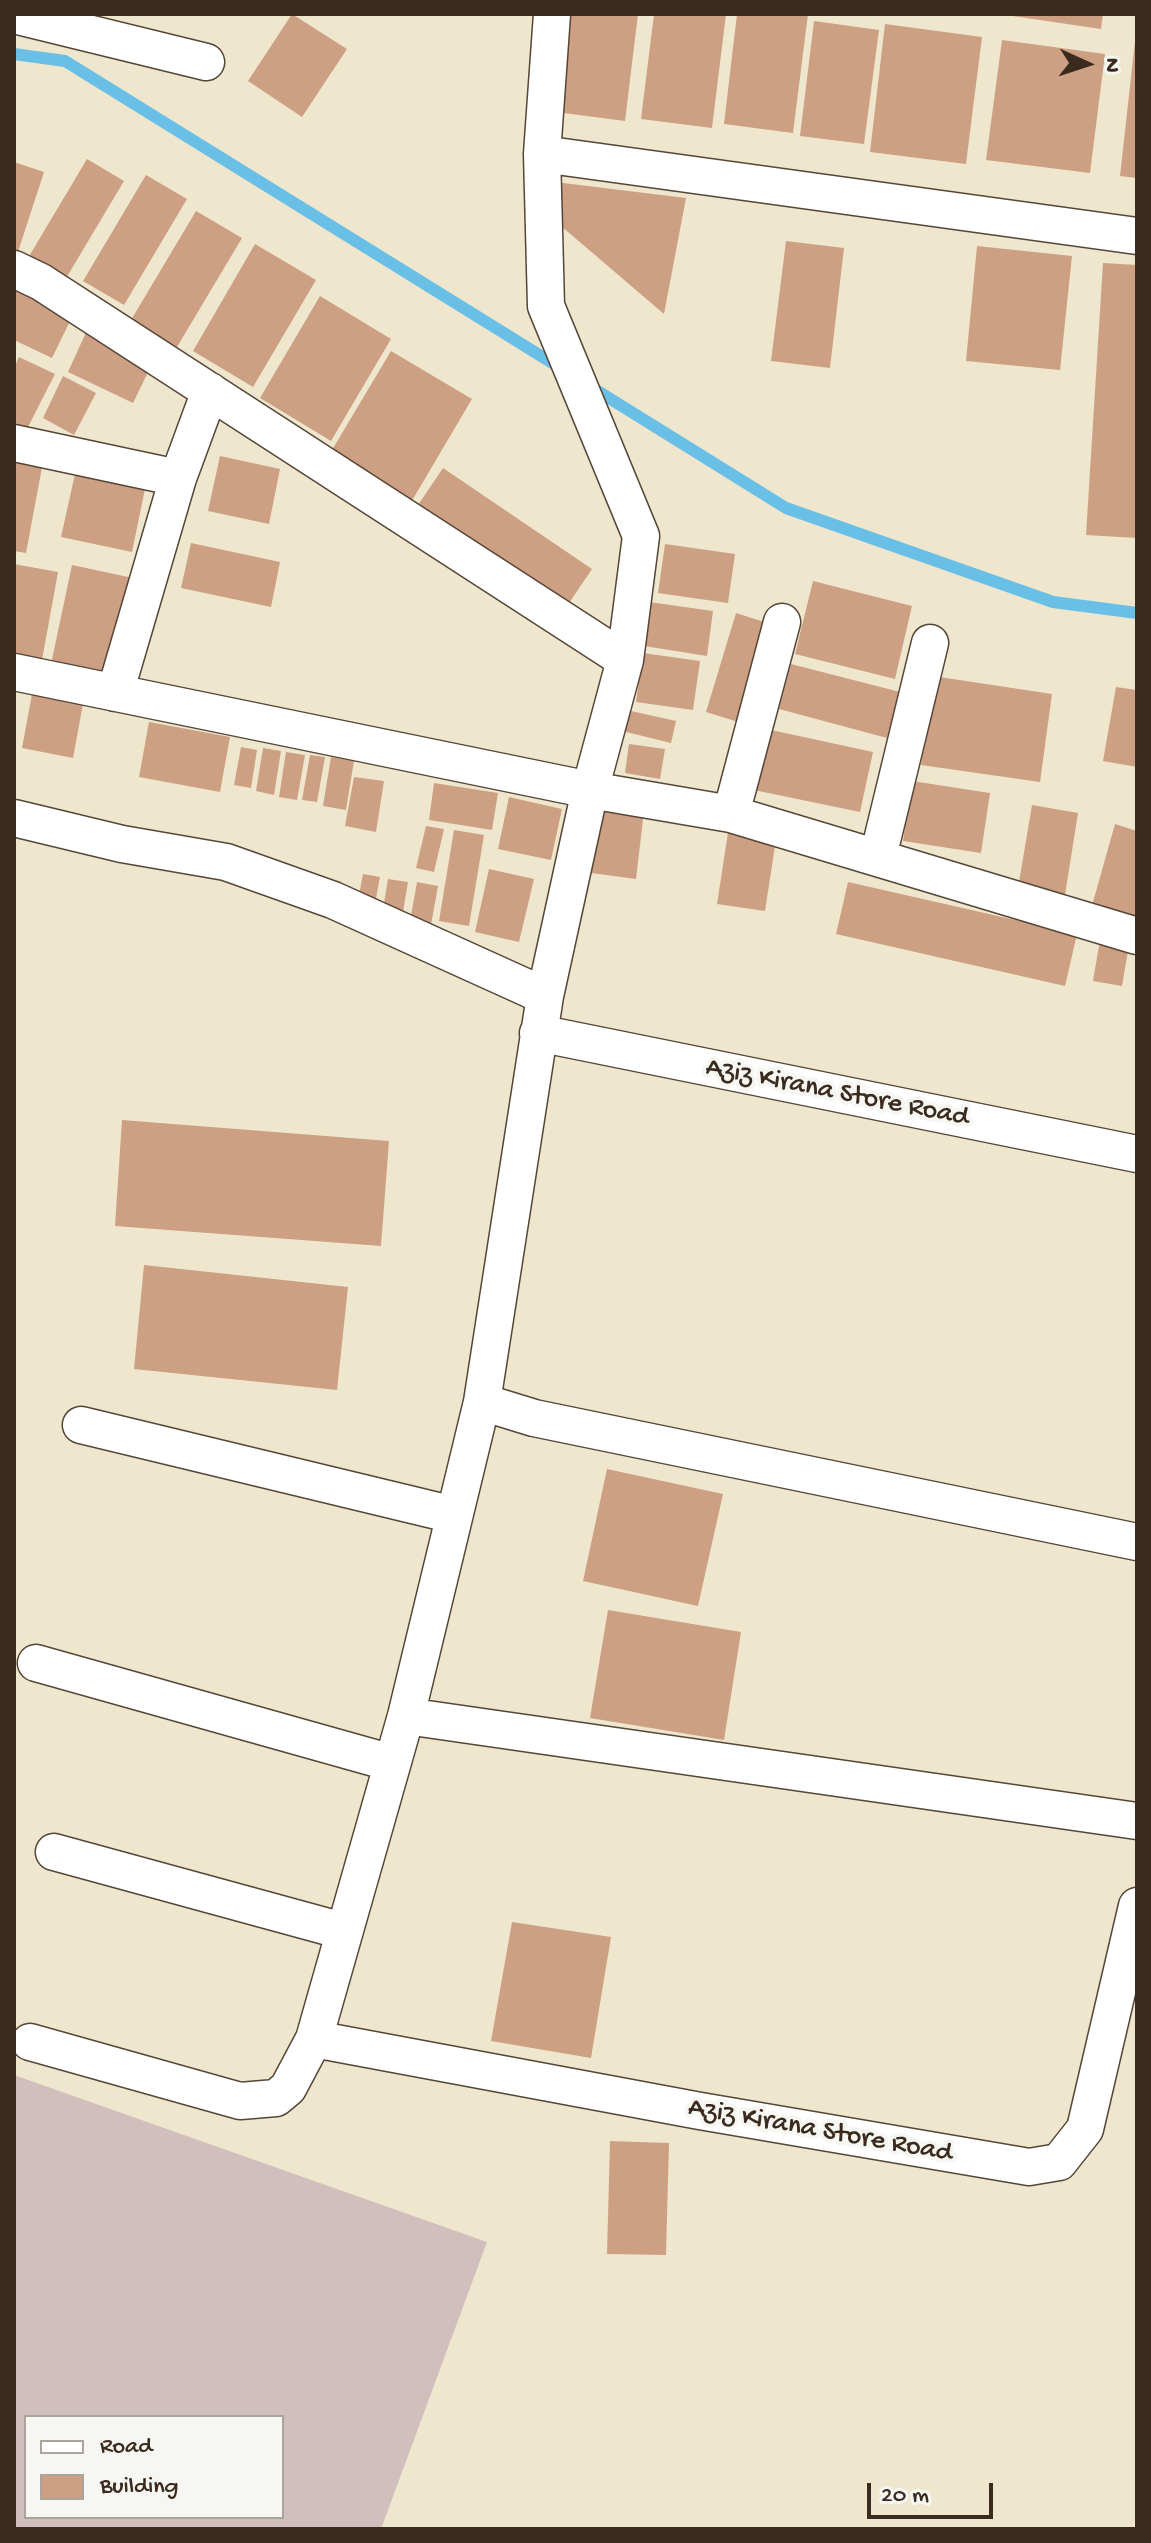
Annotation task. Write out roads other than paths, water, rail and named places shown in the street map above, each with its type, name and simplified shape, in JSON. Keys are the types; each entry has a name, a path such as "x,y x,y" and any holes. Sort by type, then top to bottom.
{"street":[{"path":"30,2042 240,2101 276,2098 288,2088 314,2039 406,1716 482,1402 538,1033 590,790 625,660 641,536 557,340 546,306 542,154 552,14"},
{"path":"14,15 206,62"},
{"path":"542,154 1137,236"},
{"path":"14,269 41,282 625,660"},
{"path":"115,693 178,478 210,391"},
{"path":"14,443 178,478"},
{"path":"731,814 782,622"},
{"path":"878,857 930,643"},
{"path":"14,672 590,790 731,814 1137,936"},
{"path":"14,818 122,844 226,862 333,900 545,996"},
{"name":"Aziz Kirana Store Road","path":"538,1033 1137,1154"},
{"path":"482,1402 534,1418 1137,1542"},
{"path":"81,1425 454,1515"},
{"path":"36,1663 392,1763"},
{"path":"406,1716 1137,1821"},
{"path":"54,1852 343,1931"},
{"name":"Aziz Kirana Store Road","path":"314,2039 700,2111 1029,2167 1044,2165 1059,2162 1085,2129 1137,1906"}],"waterway":[{"path":"14,54 65,61 562,369"},
{"path":"588,385 786,508 1053,602 1137,613"}]}
